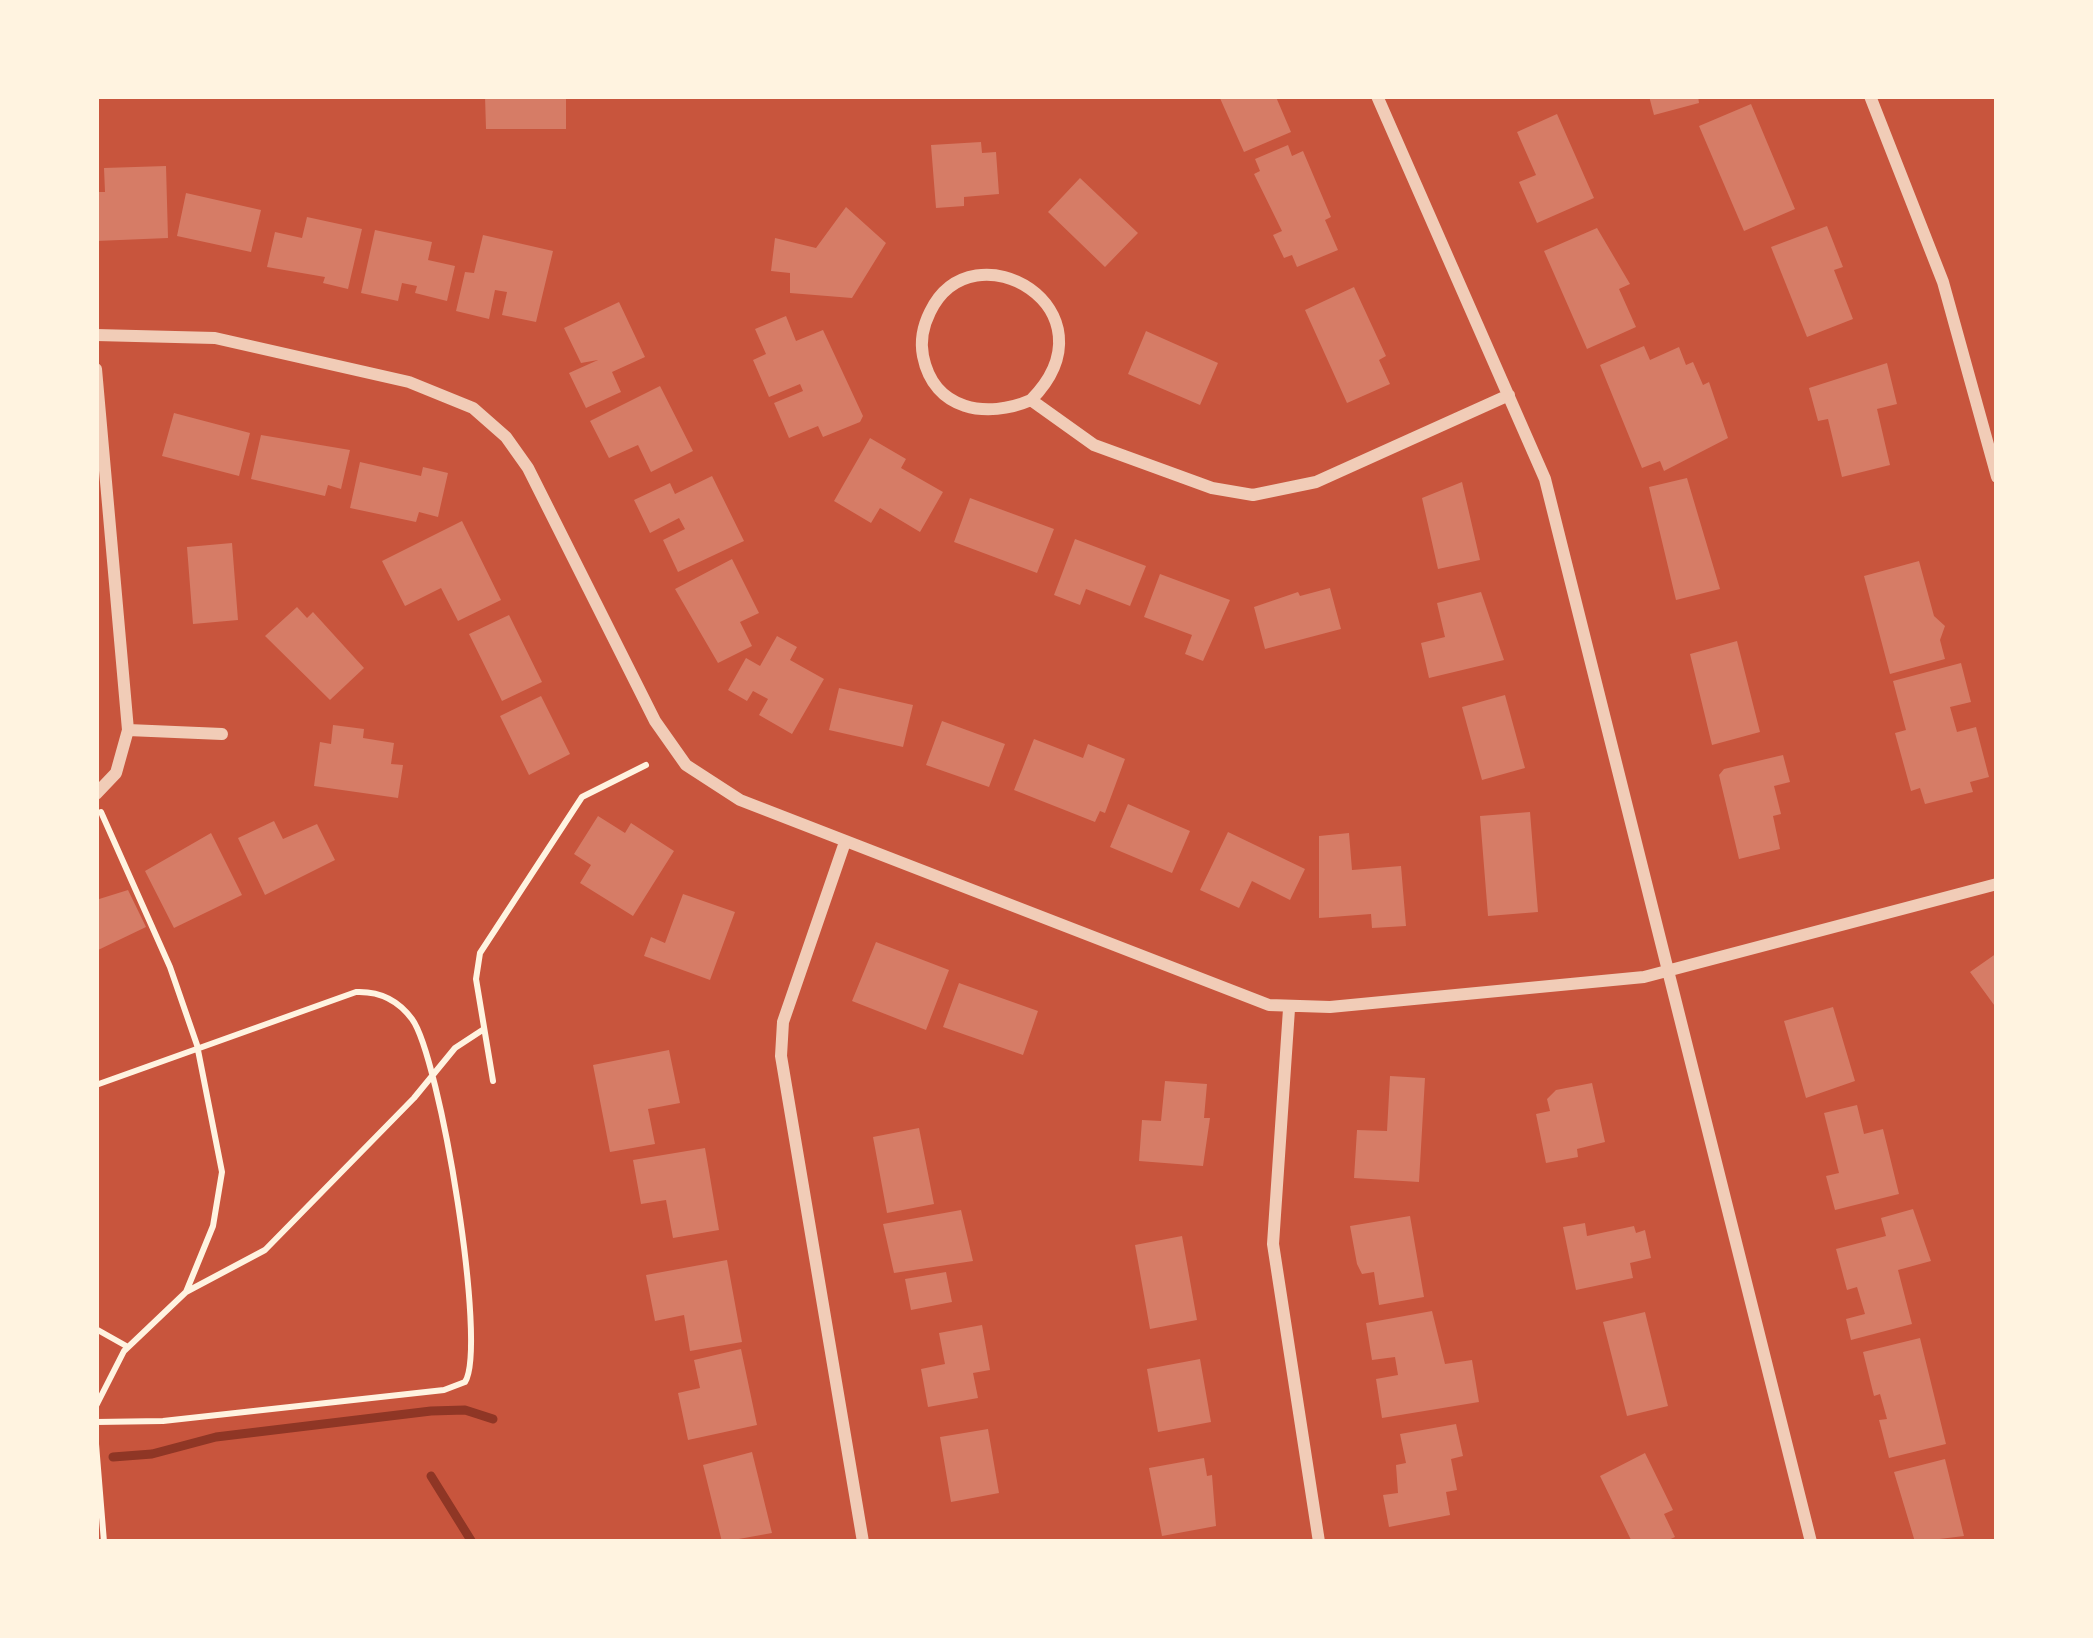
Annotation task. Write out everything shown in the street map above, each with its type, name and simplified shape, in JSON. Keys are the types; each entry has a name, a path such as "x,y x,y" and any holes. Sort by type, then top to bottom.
{"street":[{"path":"1377,96 1534,448 1556,516 1811,1542"},
{"path":"1870,96 1936,260 1997,477"},
{"path":"981,275 1005,275 1028,284 1045,301 1060,337 1058,361 1048,382 1031,400 1006,411 982,412 958,406 939,390 921,352 923,328 949,288 981,275"},
{"path":"96,335 215,338 422,385 473,408 506,437 529,468 672,749 718,788 844,844 1246,998 1289,1009 1670,971 1997,884"},
{"path":"96,369 128,730 116,773 96,798"},
{"path":"1031,400 1094,445 1212,488 1253,495 1316,482 1509,395"},
{"path":"128,730 223,734"},
{"path":"844,844 783,1022 781,1056 863,1542"},
{"path":"1289,1009 1273,1244 1319,1542"}],"path":[{"path":"493,1081 476,979 480,953 582,797 646,765"},
{"path":"96,798 170,967 197,1045 221,1186 213,1226 186,1292"},
{"path":"96,1085 197,1045 356,992 374,991 410,1016 421,1032 459,1207 475,1358 465,1382 443,1390 411,1390 278,1409 96,1422"},
{"path":"96,1406 128,1347 186,1292 265,1250 454,1048 484,1029"},
{"path":"96,1329 128,1347"},
{"path":"96,1444 104,1542"}],"building":[{"path":"485,96 566,96 566,129 486,129"},
{"path":"1219,96 1276,97 1291,132 1244,152"},
{"path":"1649,96 1698,96 1699,103 1654,115"},
{"path":"1751,104 1795,209 1744,231 1699,126"},
{"path":"1557,114 1594,198 1537,223 1519,182 1536,175 1517,132"},
{"path":"981,142 982,153 996,152 999,194 964,197 964,206 936,208 931,145"},
{"path":"1288,145 1292,156 1303,151 1331,217 1325,220 1338,250 1297,267 1292,255 1284,258 1273,235 1282,231 1254,174 1260,171 1255,159"},
{"path":"166,166 168,238 96,241 96,192 105,192 104,168"},
{"path":"1080,178 1138,233 1105,267 1048,212"},
{"path":"186,193 261,210 251,252 177,236"},
{"path":"846,207 886,243 852,298 790,293 790,273 771,271 775,238 816,248"},
{"path":"307,217 362,229 348,289 323,283 325,277 267,267 275,232 302,238"},
{"path":"1827,226 1843,267 1834,270 1853,319 1807,337 1771,247"},
{"path":"1597,228 1630,284 1619,289 1636,327 1587,349 1544,251"},
{"path":"375,230 432,242 428,260 455,266 447,301 415,293 417,286 402,283 398,301 361,293"},
{"path":"483,235 553,251 536,322 502,315 507,292 495,290 489,319 456,311 465,272 474,273"},
{"path":"1354,287 1386,356 1379,360 1390,384 1347,403 1305,310"},
{"path":"619,302 645,357 612,372 621,392 586,408 569,373 598,360 581,363 564,328"},
{"path":"786,316 796,341 823,330 863,416 860,422 823,437 818,426 789,438 774,403 803,391 800,384 769,397 753,360 766,354 755,329"},
{"path":"1146,331 1218,363 1200,405 1128,374"},
{"path":"1644,346 1650,360 1679,347 1686,365 1693,362 1703,385 1709,382 1728,438 1664,471 1660,461 1642,468 1600,365"},
{"path":"1887,363 1897,404 1877,409 1890,465 1842,477 1828,419 1818,421 1809,388"},
{"path":"660,386 693,451 651,472 638,445 609,458 590,421"},
{"path":"174,413 250,433 239,476 162,456"},
{"path":"261,435 350,450 341,489 328,485 325,496 251,479"},
{"path":"870,438 906,459 901,468 943,492 920,532 880,508 871,523 834,501"},
{"path":"360,462 421,476 423,467 448,473 438,517 419,512 416,522 350,508"},
{"path":"712,476 744,541 678,572 663,540 685,529 679,518 650,533 634,500 670,483 675,494"},
{"path":"1687,478 1720,589 1676,600 1649,487"},
{"path":"1462,482 1480,560 1438,569 1422,498"},
{"path":"970,498 1054,529 1037,573 954,542"},
{"path":"462,521 501,600 458,621 441,588 405,606 382,561"},
{"path":"1075,539 1146,566 1130,606 1086,589 1080,605 1054,595"},
{"path":"232,543 238,620 193,624 187,547"},
{"path":"732,559 759,613 740,622 752,646 718,663 675,589"},
{"path":"1919,561 1934,616 1945,626 1940,640 1945,659 1890,674 1864,576"},
{"path":"1160,574 1230,600 1203,661 1185,654 1192,635 1144,617"},
{"path":"1330,588 1341,629 1265,649 1254,607 1298,592 1300,596"},
{"path":"1481,592 1504,660 1429,678 1421,643 1445,637 1437,603"},
{"path":"297,607 307,618 313,612 364,668 330,700 265,636"},
{"path":"509,615 542,682 502,701 469,634"},
{"path":"777,636 797,647 790,660 824,679 792,734 759,715 768,699 753,691 747,701 728,690 746,658 760,666"},
{"path":"1737,641 1760,732 1712,745 1690,654"},
{"path":"1961,663 1971,702 1950,707 1957,732 1976,727 1989,777 1970,782 1973,792 1925,804 1920,788 1911,791 1895,733 1906,730 1893,681"},
{"path":"839,688 913,705 903,747 829,730"},
{"path":"1505,695 1525,768 1482,780 1462,707"},
{"path":"541,696 570,754 529,775 500,716"},
{"path":"942,721 1005,744 989,787 926,765"},
{"path":"333,725 364,729 363,738 394,743 391,764 403,765 398,798 314,786 320,742 331,744"},
{"path":"1034,739 1083,758 1088,744 1125,759 1105,813 1100,811 1095,822 1014,790"},
{"path":"1783,755 1790,782 1774,786 1781,814 1773,816 1780,849 1739,859 1719,775 1724,769"},
{"path":"1128,804 1190,831 1172,873 1110,847"},
{"path":"1530,812 1538,912 1488,916 1480,816"},
{"path":"598,816 625,833 631,823 674,851 633,916 580,883 591,865 574,854"},
{"path":"274,821 283,839 317,824 335,860 265,895 238,838"},
{"path":"1228,832 1305,869 1290,900 1252,881 1239,908 1200,890"},
{"path":"211,833 242,895 174,928 145,871"},
{"path":"1349,833 1352,870 1401,866 1406,926 1372,928 1371,914 1319,918 1319,836"},
{"path":"128,890 146,927 96,951 96,900"},
{"path":"683,894 735,912 710,980 644,956 651,937 665,943"},
{"path":"876,942 949,970 926,1030 852,1001"},
{"path":"1997,953 1997,1009 1970,972"},
{"path":"959,983 1038,1011 1023,1055 943,1027"},
{"path":"1833,1007 1855,1081 1806,1098 1784,1021"},
{"path":"669,1050 680,1103 648,1109 655,1144 610,1152 593,1065"},
{"path":"1390,1076 1425,1078 1419,1182 1354,1178 1357,1130 1387,1131"},
{"path":"1165,1081 1207,1084 1204,1118 1210,1118 1203,1166 1139,1161 1142,1120 1161,1121"},
{"path":"1592,1083 1605,1142 1577,1149 1578,1157 1546,1163 1536,1114 1550,1111 1547,1099 1556,1090"},
{"path":"1857,1105 1864,1134 1883,1129 1899,1194 1835,1210 1826,1176 1839,1173 1824,1113"},
{"path":"919,1128 934,1204 887,1213 873,1137"},
{"path":"705,1148 719,1230 673,1238 666,1200 641,1204 633,1160"},
{"path":"1913,1209 1931,1261 1898,1270 1912,1324 1851,1340 1846,1319 1865,1314 1857,1287 1847,1290 1836,1249 1886,1236 1881,1218"},
{"path":"961,1210 973,1261 894,1273 883,1224"},
{"path":"1410,1216 1424,1297 1379,1305 1374,1272 1362,1274 1350,1226"},
{"path":"1585,1223 1587,1236 1634,1226 1636,1233 1645,1230 1651,1258 1630,1263 1633,1278 1576,1290 1563,1227"},
{"path":"1182,1236 1197,1320 1150,1329 1135,1245"},
{"path":"727,1260 742,1342 690,1351 684,1315 655,1321 646,1275"},
{"path":"946,1272 952,1302 911,1310 905,1279"},
{"path":"1432,1311 1445,1364 1472,1360 1479,1402 1382,1418 1376,1379 1398,1375 1395,1357 1372,1360 1366,1323"},
{"path":"1645,1312 1668,1406 1627,1416 1603,1322"},
{"path":"982,1325 990,1370 973,1373 978,1398 928,1407 921,1369 945,1364 939,1333"},
{"path":"1920,1338 1946,1444 1889,1458 1879,1420 1887,1419 1880,1394 1874,1396 1863,1352"},
{"path":"741,1349 757,1425 688,1440 678,1393 700,1388 694,1360"},
{"path":"1200,1359 1211,1422 1158,1432 1147,1369"},
{"path":"1456,1424 1463,1456 1451,1459 1457,1490 1446,1492 1450,1515 1389,1527 1383,1495 1398,1493 1396,1465 1406,1463 1400,1434"},
{"path":"988,1429 999,1493 951,1502 940,1437"},
{"path":"752,1452 772,1533 722,1542 703,1465"},
{"path":"1645,1453 1673,1510 1664,1514 1675,1537 1664,1542 1632,1542 1600,1476"},
{"path":"1204,1458 1207,1476 1212,1475 1216,1526 1162,1536 1149,1468"},
{"path":"1945,1459 1964,1536 1915,1542 1894,1472"}],"waterway":[{"path":"113,1457 152,1454 216,1437 431,1411 465,1410 493,1419"},
{"path":"431,1476 472,1542"}]}
